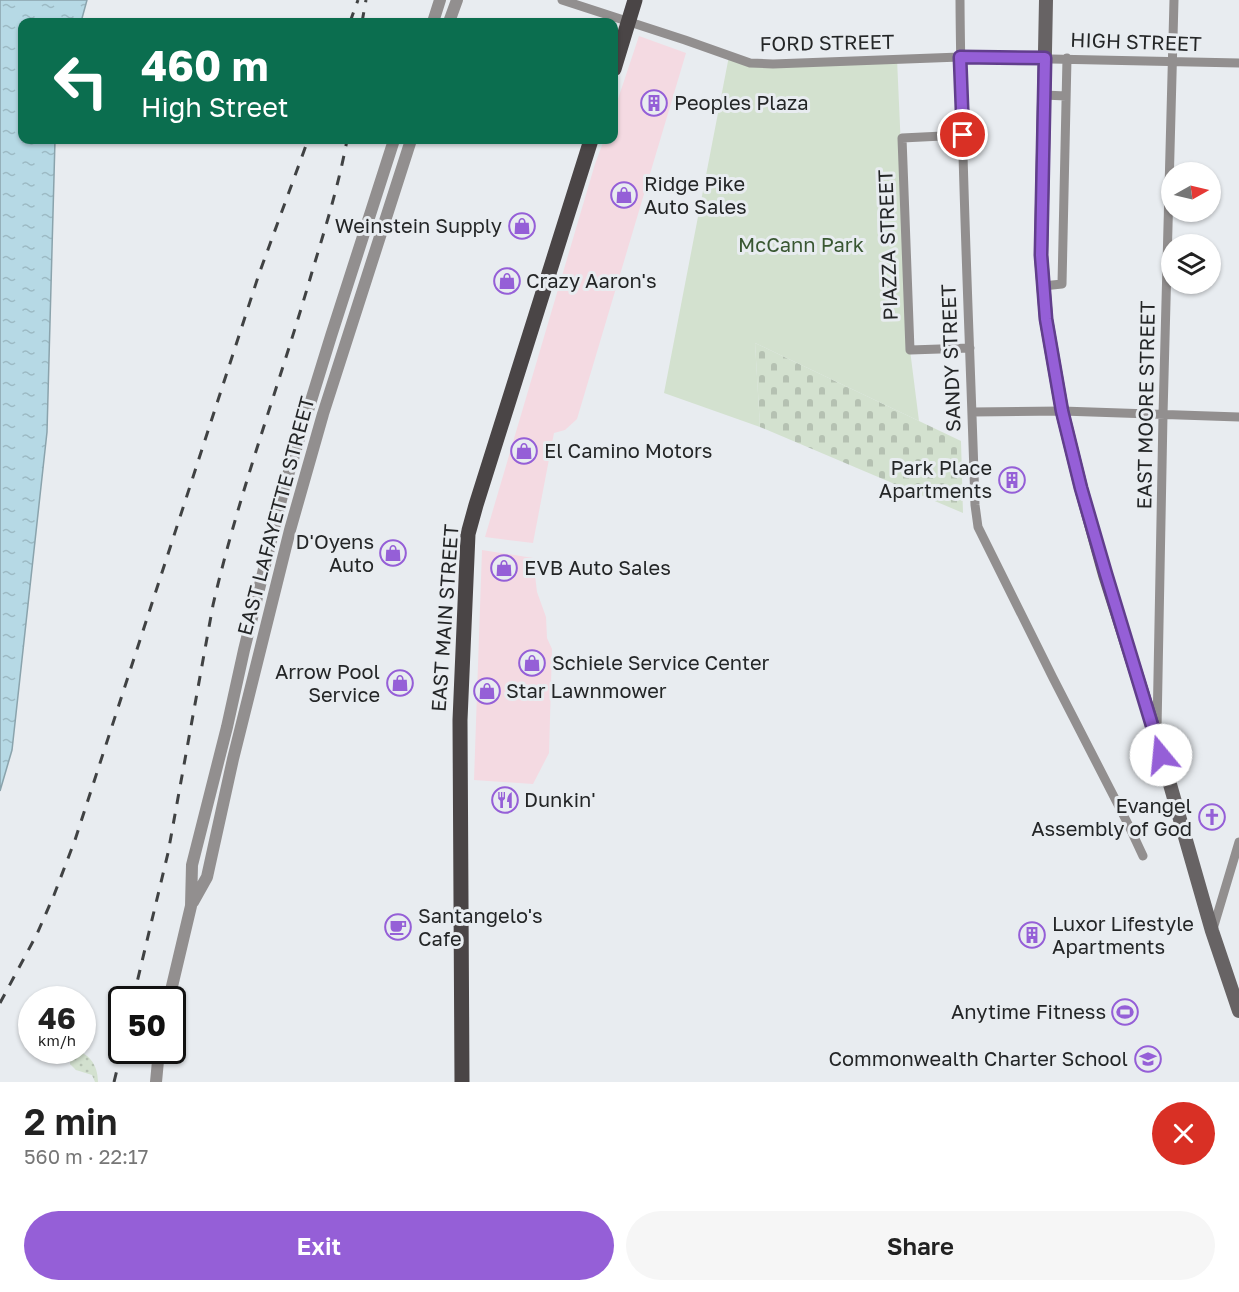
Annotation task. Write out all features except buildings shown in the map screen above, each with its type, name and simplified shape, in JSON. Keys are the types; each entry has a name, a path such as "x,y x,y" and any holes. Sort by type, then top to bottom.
{"main road":[{"path":"618,55 635,0"},
{"path":"1046,0 1041,255 1046,319 1062,411 1102,564 1157,739 1212,931 1239,1011"},
{"name":"EAST MAIN STREET","path":"462,1082 460,720 468,534 590,144"}],"street":[{"path":"434,18 440,0"},
{"path":"450,18 457,0"},
{"name":"FORD STREET","path":"562,0 750,63 960,57"},
{"name":"SANDY STREET","path":"960,0 975,505 978,527 1143,856"},
{"name":"EAST MOORE STREET","path":"1157,739 1174,0"},
{"name":"HIGH STREET","path":"960,57 1239,63"},
{"path":"1043,286 1062,285 1067,58"},
{"path":"1044,95 1066,96"},
{"name":"PIAZZA STREET","path":"963,135 902,138 910,350 970,348"},
{"name":"EAST LAFAYETTE STREET","path":"172,986 191,906 192,866 284,488 393,144"},
{"name":"EAST LAFAYETTE STREET","path":"191,906 207,877 290,530 323,414 410,144"},
{"path":"972,412 1062,411 1239,417"},
{"path":"1212,931 1239,842"}],"shaded area":[{"path":"639,36 686,53 577,419 565,430 554,433 533,543 485,537 595,164 602,144 618,144 618,99"},
{"path":"482,550 533,558 537,592 546,617 547,638 552,649 549,753 533,784 474,780"}],"green space":[{"name":"McCann Park","path":"729,56 750,63 897,59 910,350 919,421 755,343 760,427 664,393"},
{"path":"755,343 961,441 963,513 760,427"},
{"path":"70,1064 94,1064 98,1082 95,1082 92,1075 76,1070"}],"water":[{"path":"0,0 87,0 82,18 18,18 18,144 55,144 47,432 12,750 0,791"}],"railway":[{"path":"351,18 358,0"},
{"path":"363,18 366,0"},
{"path":"0,1003 37,934 75,840 259,274 307,144"},
{"path":"136,986 168,853 213,605 223,563 327,223 346,144"},
{"path":"114,1082 118,1064"}],"place":[{"name":"Peoples Plaza","path":"654,103"},
{"name":"Ridge Pike Auto Sales","path":"624,195"},
{"name":"Weinstein Supply","path":"522,226"},
{"name":"Crazy Aaron's","path":"507,281"},
{"name":"El Camino Motors","path":"524,451"},
{"name":"Park Place Apartments","path":"1012,480"},
{"name":"D'Oyens Auto","path":"393,553"},
{"name":"EVB Auto Sales","path":"504,568"},
{"name":"Schiele Service Center","path":"532,663"},
{"name":"Arrow Pool Service","path":"400,683"},
{"name":"Star Lawnmower","path":"487,691"},
{"name":"Dunkin'","path":"505,800"},
{"name":"Evangel Assembly of God","path":"1212,817"},
{"name":"Santangelo's Cafe","path":"398,927"},
{"name":"Luxor Lifestyle Apartments","path":"1032,935"},
{"name":"Anytime Fitness","path":"1125,1012"},
{"name":"Commonwealth Charter School","path":"1148,1059"}],"route":[{"path":"963,135 960,57 1045,58 1041,255 1046,319 1062,411 1081,488 1161,755"}]}
